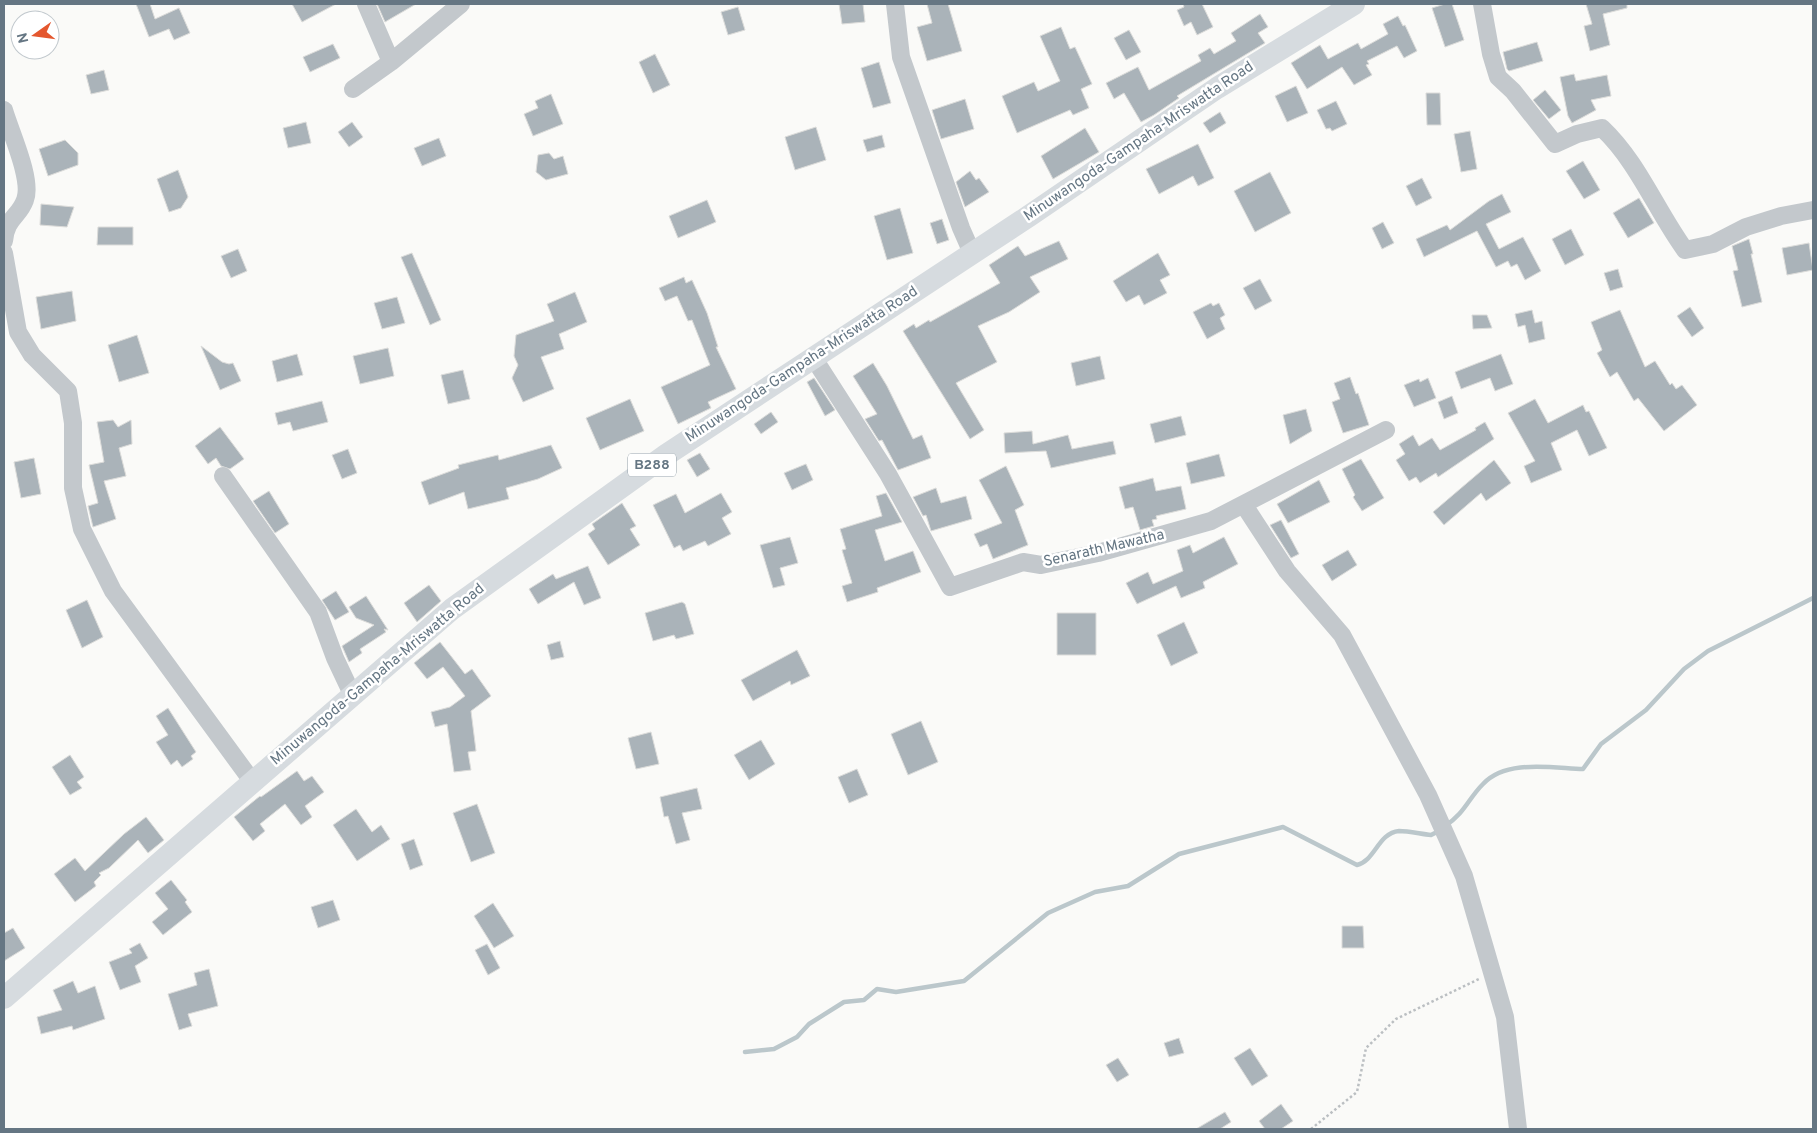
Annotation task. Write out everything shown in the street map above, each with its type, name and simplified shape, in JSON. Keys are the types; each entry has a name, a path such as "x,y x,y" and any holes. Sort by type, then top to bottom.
{"main road":[{"name":"Minuwangoda-Gampaha-Mriswatta Road","path":"4,998 452,609 666,455 972,253 1217,88 1354,4"}],"street":[{"path":"366,4 391,62"},
{"path":"353,89 391,62 460,4"},
{"path":"895,4 901,57 960,228 972,253"},
{"path":"1482,4 1491,54 1498,77 1513,91 1555,144 1577,134 1602,128 1614,139 1639,174 1656,207 1685,250 1712,244 1746,227 1781,216 1813,210"},
{"path":"4,110 26,182 25,200 5,228 4,241"},
{"path":"4,253 18,332 32,355 68,391 73,423 72,488 82,529 113,591 252,781"},
{"name":"Senarath Mawatha","path":"813,358 888,474 950,587 1023,562 1041,565 1117,548 1211,521 1386,430"},
{"path":"223,476 318,612 335,658 352,694"},
{"path":"1244,505 1287,571 1342,635 1428,795 1464,876 1494,971 1505,1018 1518,1129"}],"path":[{"path":"1311,1129 1357,1092 1366,1048 1396,1019 1494,971"}],"building":[{"path":"136,4 150,4 155,19 179,8 190,33 174,40 169,29 149,37"},
{"path":"292,4 336,4 302,22"},
{"path":"377,4 416,4 385,22"},
{"path":"839,4 863,4 865,22 842,24"},
{"path":"927,4 948,4 962,51 927,61 917,27 932,23"},
{"path":"1183,4 1202,4 1213,27 1197,35 1191,22 1184,26 1177,10 1184,7"},
{"path":"1452,4 1464,40 1445,47 1432,8"},
{"path":"1586,4 1627,4 1627,8 1603,14 1610,45 1590,51 1584,26 1592,24"},
{"path":"738,7 745,30 728,35 721,12"},
{"path":"1260,14 1268,27 1258,33 1265,43 1177,96 1179,98 1154,115 1141,122 1124,93 1114,99 1106,83 1138,67 1149,90 1201,61 1198,55 1210,48 1214,54 1236,41 1231,33"},
{"path":"1398,16 1403,26 1405,25 1417,51 1404,58 1397,46 1367,61 1369,64 1366,65 1372,75 1354,85 1342,67 1307,89 1291,63 1320,45 1328,59 1358,43 1361,49 1388,34 1383,24"},
{"path":"1061,27 1070,49 1075,47 1092,84 1081,89 1089,108 1073,115 1070,110 1017,133 1002,96 1034,82 1038,91 1060,81 1040,36"},
{"path":"1129,30 1141,52 1126,60 1114,38"},
{"path":"1537,42 1543,61 1509,71 1507,69 1503,52"},
{"path":"333,44 340,58 310,72 303,57"},
{"path":"655,54 670,85 653,93 639,62"},
{"path":"879,62 891,103 873,108 861,68"},
{"path":"104,70 109,90 91,94 86,75"},
{"path":"1574,74 1576,81 1607,75 1611,96 1591,100 1596,110 1572,123 1568,116 1560,77"},
{"path":"1296,86 1308,113 1287,122 1275,96"},
{"path":"1545,90 1561,110 1549,119 1533,100"},
{"path":"1426,93 1440,93 1441,125 1427,125"},
{"path":"551,94 563,124 533,136 524,114 538,108 535,101"},
{"path":"965,99 974,129 941,139 932,110"},
{"path":"1336,101 1347,124 1332,131 1330,128 1326,129 1317,110"},
{"path":"1220,112 1226,123 1210,133 1203,123"},
{"path":"306,122 311,143 288,148 283,128"},
{"path":"352,122 363,137 349,147 338,132"},
{"path":"816,127 826,160 795,170 785,137"},
{"path":"1085,128 1099,152 1053,179 1041,156"},
{"path":"1470,131 1477,169 1461,172 1454,134"},
{"path":"882,135 885,147 867,152 863,140"},
{"path":"439,138 446,156 422,166 414,148"},
{"path":"65,140 78,153 78,165 48,176 39,149"},
{"path":"1198,144 1214,178 1198,186 1193,176 1159,194 1146,169"},
{"path":"549,153 554,159 563,156 568,174 546,180 536,172 538,155"},
{"path":"1583,161 1600,190 1584,199 1566,171"},
{"path":"178,170 188,197 181,208 169,212 157,179"},
{"path":"970,171 976,180 979,178 989,192 965,207 956,182"},
{"path":"1270,172 1291,213 1255,232 1234,191"},
{"path":"1422,178 1432,198 1416,206 1406,186"},
{"path":"1502,194 1511,212 1486,224 1499,249 1523,237 1541,271 1525,280 1517,264 1511,267 1508,261 1496,267 1477,231 1424,257 1416,239 1447,225 1450,230 1489,201"},
{"path":"1639,198 1654,223 1628,238 1613,213"},
{"path":"707,200 716,222 678,238 669,216"},
{"path":"41,204 74,207 67,227 40,225"},
{"path":"900,208 913,253 887,260 874,216"},
{"path":"942,219 949,240 937,244 930,223"},
{"path":"1383,222 1394,243 1382,249 1372,228"},
{"path":"98,227 133,227 133,245 97,245"},
{"path":"1571,229 1584,255 1565,265 1552,239"},
{"path":"1749,239 1762,302 1742,307 1733,271 1738,270 1732,246"},
{"path":"1059,241 1068,259 1030,277 1040,292 1009,312 978,326 997,362 956,383 984,430 970,439 903,331 914,324 916,328 929,320 930,322 1000,283 989,265 1018,246 1025,256"},
{"path":"1809,243 1813,270 1787,275 1782,248"},
{"path":"238,249 247,271 231,278 221,256"},
{"path":"412,253 441,320 430,325 401,257"},
{"path":"1158,253 1170,275 1160,280 1167,293 1144,305 1139,295 1126,302 1113,281"},
{"path":"1618,269 1623,287 1610,291 1604,273"},
{"path":"684,277 686,283 692,280 707,313 718,347 716,347 736,389 708,402 711,408 678,424 661,387 710,365 692,320 688,321 677,296 665,301 659,288"},
{"path":"1260,279 1272,301 1255,310 1243,288"},
{"path":"72,291 76,321 41,329 36,297"},
{"path":"575,292 587,322 559,334 564,349 541,357 554,389 523,402 512,378 518,365 514,356 516,335 554,321 547,304"},
{"path":"397,297 405,323 382,329 374,303"},
{"path":"1211,303 1213,306 1219,303 1225,315 1220,318 1225,329 1207,339 1193,312"},
{"path":"1690,307 1704,328 1692,337 1677,316"},
{"path":"1532,310 1535,323 1542,321 1545,339 1529,343 1525,325 1518,327 1515,314"},
{"path":"1620,310 1645,367 1655,361 1670,385 1672,383 1676,389 1682,385 1697,405 1664,431 1638,398 1634,401 1617,372 1610,377 1597,353 1602,350 1591,322"},
{"path":"1472,315 1487,315 1492,328 1473,329"},
{"path":"137,335 149,373 119,382 108,345"},
{"path":"201,346 222,362 233,363 241,381 220,390"},
{"path":"388,348 394,376 360,384 353,356"},
{"path":"297,354 303,375 277,382 272,361"},
{"path":"1501,354 1513,384 1495,391 1490,378 1461,389 1455,372"},
{"path":"1100,356 1105,379 1076,386 1071,363"},
{"path":"873,363 887,386 913,439 922,435 931,458 898,470 882,440 879,441 865,419 877,414 853,376"},
{"path":"463,370 470,399 448,404 441,375"},
{"path":"1350,377 1356,394 1358,393 1369,425 1343,433 1332,402 1340,399 1334,383"},
{"path":"814,378 835,410 825,416 807,382"},
{"path":"1428,378 1436,398 1414,407 1404,385 1419,379 1420,382"},
{"path":"1452,396 1458,413 1444,419 1438,402"},
{"path":"630,399 644,431 600,450 586,418"},
{"path":"1535,399 1548,423 1583,405 1586,412 1589,411 1607,448 1589,456 1577,430 1551,443 1562,470 1531,483 1524,466 1535,461 1508,413"},
{"path":"322,401 328,422 293,431 290,422 278,425 275,413"},
{"path":"1306,409 1312,431 1290,444 1283,415"},
{"path":"771,412 778,422 761,434 754,424"},
{"path":"1181,416 1186,435 1155,443 1150,424"},
{"path":"113,420 118,427 131,420 132,444 119,448 126,476 104,481 116,519 93,527 88,506 98,503 89,465 104,462 97,422"},
{"path":"1485,422 1494,439 1438,477 1436,473 1420,483 1416,477 1409,481 1396,460 1405,454 1399,444 1413,435 1419,446 1432,438 1440,450 1476,430 1475,428"},
{"path":"220,427 244,459 230,469 221,466 216,458 208,464 195,446"},
{"path":"1032,431 1033,444 1068,435 1072,449 1113,441 1116,454 1051,468 1046,451 1005,453 1004,433"},
{"path":"551,445 562,468 538,479 506,488 509,499 468,509 464,492 429,505 421,482 459,468 458,465 498,455 499,460"},
{"path":"348,449 357,473 342,479 332,455"},
{"path":"700,453 710,469 697,477 687,460"},
{"path":"1219,454 1225,476 1191,484 1186,463"},
{"path":"34,458 41,494 21,498 14,462"},
{"path":"1361,459 1384,498 1362,511 1353,497 1355,495 1342,469"},
{"path":"1494,460 1511,483 1486,501 1481,493 1444,525 1433,512"},
{"path":"806,464 813,480 792,490 784,473"},
{"path":"1006,466 1024,505 1015,510 1028,545 993,559 987,544 980,547 974,534 1002,523 979,480"},
{"path":"1153,478 1156,491 1181,486 1186,509 1156,516 1157,519 1152,520 1154,526 1140,530 1133,507 1125,509 1119,487"},
{"path":"1319,480 1330,502 1288,523 1277,504"},
{"path":"936,488 941,503 966,496 972,519 931,531 926,515 923,516 913,497"},
{"path":"269,491 289,524 275,533 253,501"},
{"path":"721,493 732,512 722,518 731,534 708,546 705,541 683,551 680,545 674,548 653,505 676,494 685,513"},
{"path":"886,493 902,522 875,530 885,561 913,551 921,572 877,588 878,592 847,602 842,586 852,583 842,550 846,549 840,529 882,516 876,496"},
{"path":"622,503 636,526 630,529 640,545 608,565 588,534 595,529 592,524"},
{"path":"1281,520 1299,554 1291,558 1270,525"},
{"path":"790,537 798,563 780,568 785,585 773,588 760,545"},
{"path":"1224,537 1238,564 1203,582 1205,588 1181,598 1176,586 1137,604 1126,583 1148,572 1153,584 1183,571 1177,550 1190,545 1193,553"},
{"path":"1348,550 1357,565 1332,581 1322,565"},
{"path":"588,566 601,598 584,605 574,582 538,604 529,589 553,574 556,579"},
{"path":"429,585 441,601 417,622 404,603"},
{"path":"336,591 349,612 335,620 322,600"},
{"path":"366,596 388,630 384,629 386,632 360,649 362,653 349,662 342,646 374,625 356,618 349,607"},
{"path":"87,600 103,637 82,648 66,610"},
{"path":"682,602 685,604 694,634 676,639 674,635 653,641 645,613"},
{"path":"1057,613 1096,613 1096,655 1057,655"},
{"path":"1184,622 1198,653 1171,666 1157,635"},
{"path":"560,641 564,657 551,660 547,645"},
{"path":"440,642 465,674 472,669 491,696 471,711 476,751 468,752 471,770 454,772 447,724 435,727 431,712 450,707 465,696 443,667 427,679 414,663"},
{"path":"797,650 810,676 791,685 790,681 753,701 741,680"},
{"path":"168,708 196,752 191,756 193,759 182,767 177,760 171,765 156,742 168,735 156,716"},
{"path":"921,721 938,762 908,775 891,734"},
{"path":"651,732 659,764 636,769 628,738"},
{"path":"761,740 775,764 749,780 734,755"},
{"path":"70,755 84,777 77,782 82,788 70,795 52,767"},
{"path":"857,769 868,795 849,803 838,777"},
{"path":"297,771 304,781 312,776 324,792 305,806 312,817 301,825 285,804 260,824 265,831 253,841 234,817 260,796"},
{"path":"697,788 702,809 682,813 690,840 676,844 668,816 664,817 660,797"},
{"path":"477,804 495,853 471,862 453,813"},
{"path":"356,809 372,832 381,825 390,839 357,861 333,825"},
{"path":"146,817 164,840 148,853 138,840 109,868 99,873 101,875 94,882 96,886 75,902 54,874 75,858 85,871 124,834"},
{"path":"414,839 423,865 410,870 401,844"},
{"path":"171,880 187,900 185,902 192,912 163,935 152,922 168,909 155,893"},
{"path":"333,900 340,920 318,928 311,907"},
{"path":"493,903 514,936 494,948 474,916"},
{"path":"1342,926 1363,926 1364,948 1342,948"},
{"path":"13,928 25,948 4,961 4,933"},
{"path":"140,943 148,958 135,966 141,982 120,990 109,962 132,953 129,949"},
{"path":"487,944 500,968 488,975 475,950"},
{"path":"209,969 218,1006 188,1014 192,1026 179,1030 168,994 197,985 194,973"},
{"path":"73,981 78,993 95,986 105,1019 73,1030 72,1026 41,1034 37,1017 62,1010 53,990"},
{"path":"1179,1038 1184,1053 1169,1057 1164,1043"},
{"path":"1250,1048 1268,1076 1252,1086 1234,1058"},
{"path":"1118,1058 1129,1075 1117,1082 1106,1065"},
{"path":"1281,1104 1293,1121 1281,1129 1265,1129 1259,1121"},
{"path":"1225,1112 1231,1122 1220,1129 1196,1129"}],"waterway":[{"path":"1445,826 1462,811 1483,784 1493,776 1504,771 1530,767 1583,769 1601,744 1646,710 1684,669 1708,651 1813,598"},
{"path":"745,1052 774,1049 797,1037 809,1024 844,1002 864,1000 877,989 896,992 964,981 1048,913 1095,892 1128,886 1179,854 1283,827 1357,865 1368,858 1381,842 1392,833 1403,831 1431,835 1439,831"}]}
